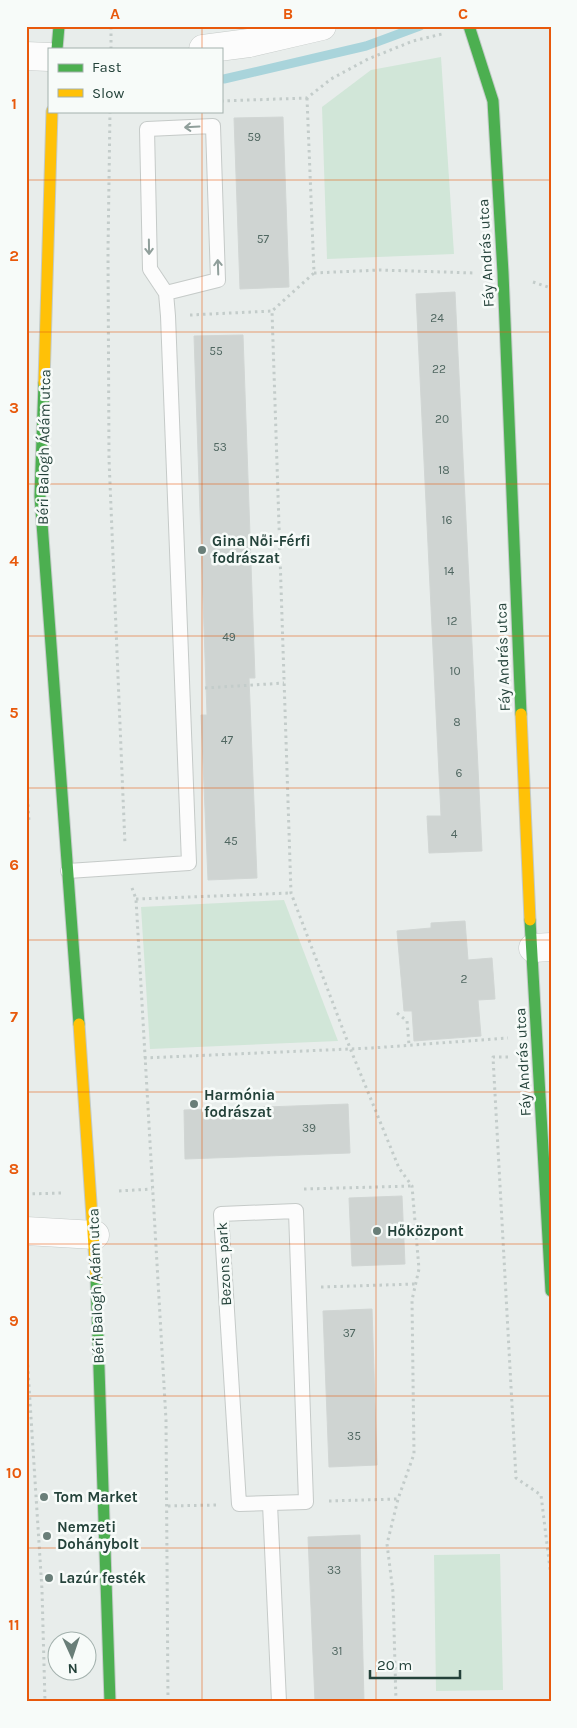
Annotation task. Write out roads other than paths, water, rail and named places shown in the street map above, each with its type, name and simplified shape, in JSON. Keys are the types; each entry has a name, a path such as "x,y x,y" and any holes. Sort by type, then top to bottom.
{"street":[{"path":"57,48 59,26"},
{"path":"211,48 249,43 322,26"},
{"name":"Fáy András utca","path":"469,26 493,101 503,274 523,781 542,947 535,1036 547,1146 551,1291"},
{"path":"26,56 48,57"},
{"name":"Béri Balogh Ádám utca","path":"52,112 40,496 92,1192 110,1702"},
{"path":"26,1231 94,1235"}],"lane":[{"path":"68,871 189,863 168,316 166,293 150,269 147,129 213,126 218,280 166,293"},
{"name":"Bezons park","path":"296,1211 306,1502 270,1504 239,1504 221,1214 296,1211"},
{"path":"270,1504 279,1702"}],"waterway":[{"path":"224,79 366,46 420,26"}],"place":[{"name":"Gina Női-Férfi fodrászat","path":"202,550"},
{"name":"Harmónia fodrászat","path":"194,1104"},
{"name":"Hőközpont","path":"377,1231"},
{"name":"Tom Market","path":"44,1497"},
{"name":"Nemzeti Dohánybolt","path":"47,1536"},
{"name":"Lazúr festék","path":"49,1578"}]}
